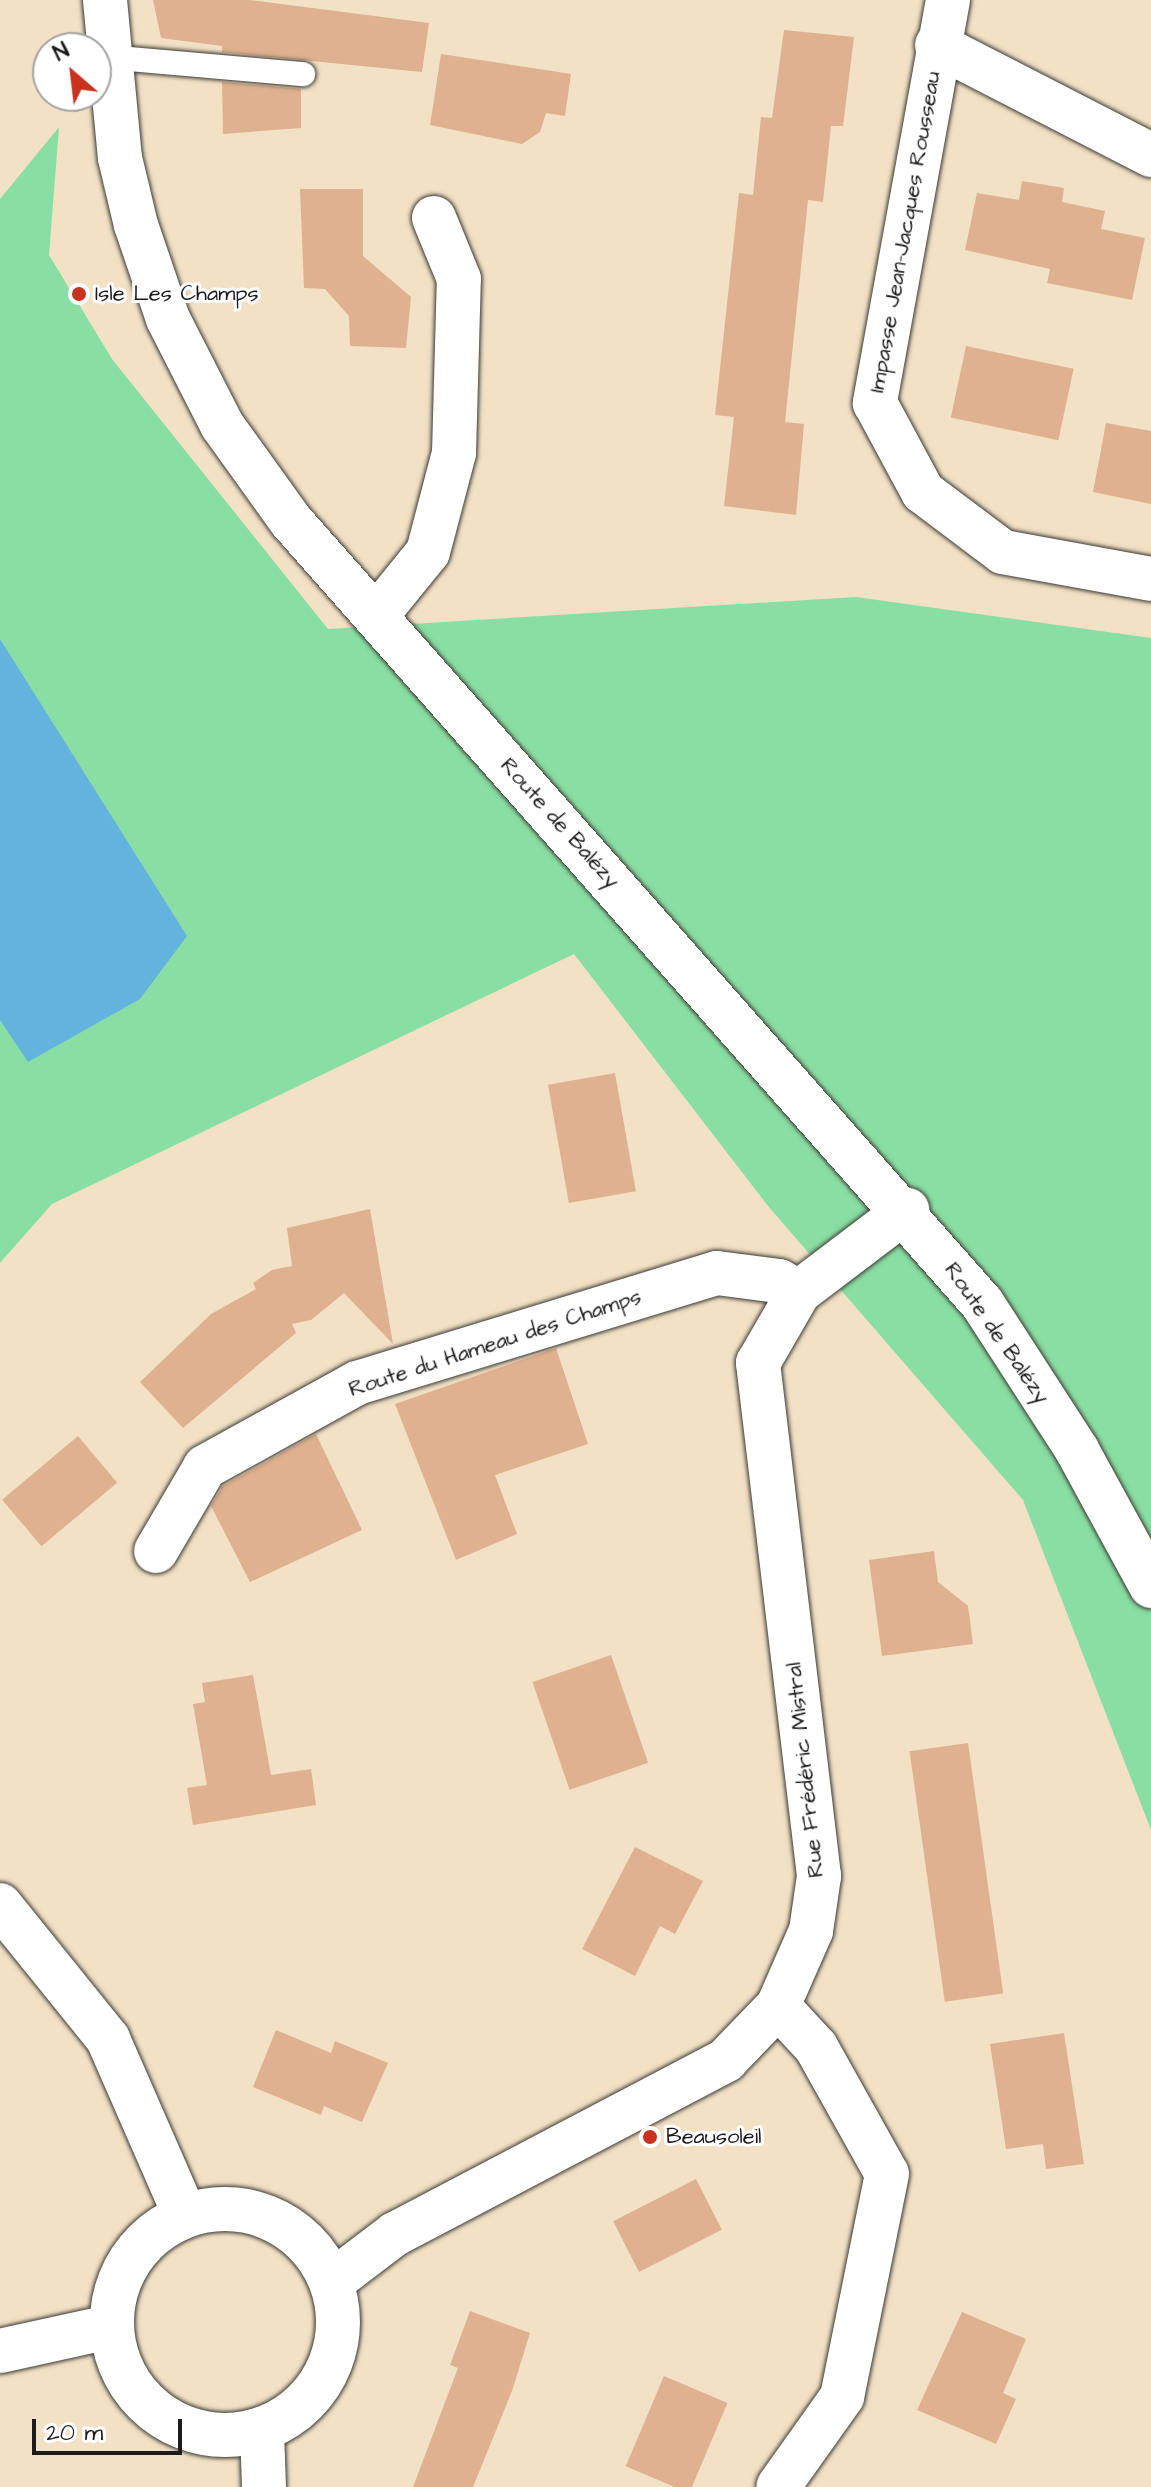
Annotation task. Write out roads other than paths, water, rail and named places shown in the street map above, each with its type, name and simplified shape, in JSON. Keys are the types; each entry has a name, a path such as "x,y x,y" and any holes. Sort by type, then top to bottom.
{"street":[{"name":"Route de Balézy","path":"105,0 106,32"},
{"name":"Impasse Jean-Jacques Rousseau","path":"948,0 937,45 875,403 923,492 1003,552 1151,579"},
{"path":"937,45 1151,155"},
{"name":"Route de Balézy","path":"112,96 120,158 168,319 222,425 291,521 907,1210 991,1316 1077,1450 1151,1586"},
{"path":"376,616 428,552 454,453 459,279 434,218"},
{"name":"Rue Frédéric Mistral","path":"333,2281 395,2234 726,2060 778,2006 811,1931 819,1876 758,1363 799,1292 907,1210"},
{"name":"Route du Hameau des Champs","path":"156,1551 205,1467 357,1383 717,1273 779,1281 799,1292"},
{"path":"0,1905 108,2039 184,2213"},
{"path":"778,2006 816,2047 887,2174 842,2397 778,2487"},
{"path":"244,2207 298,2232 333,2281 339,2341 313,2397 262,2430 209,2436 159,2417 123,2377 109,2327 128,2257 184,2213 244,2207"},
{"path":"0,2351 109,2327"},
{"path":"262,2430 264,2487"}],"lane":[{"path":"112,57 303,74"}],"water":[{"path":"0,639 187,936 140,999 28,1062 0,1020"}],"place":[{"name":"Isle Les Champs","path":"79,294"},
{"name":"Beausoleil","path":"650,2137"}]}
